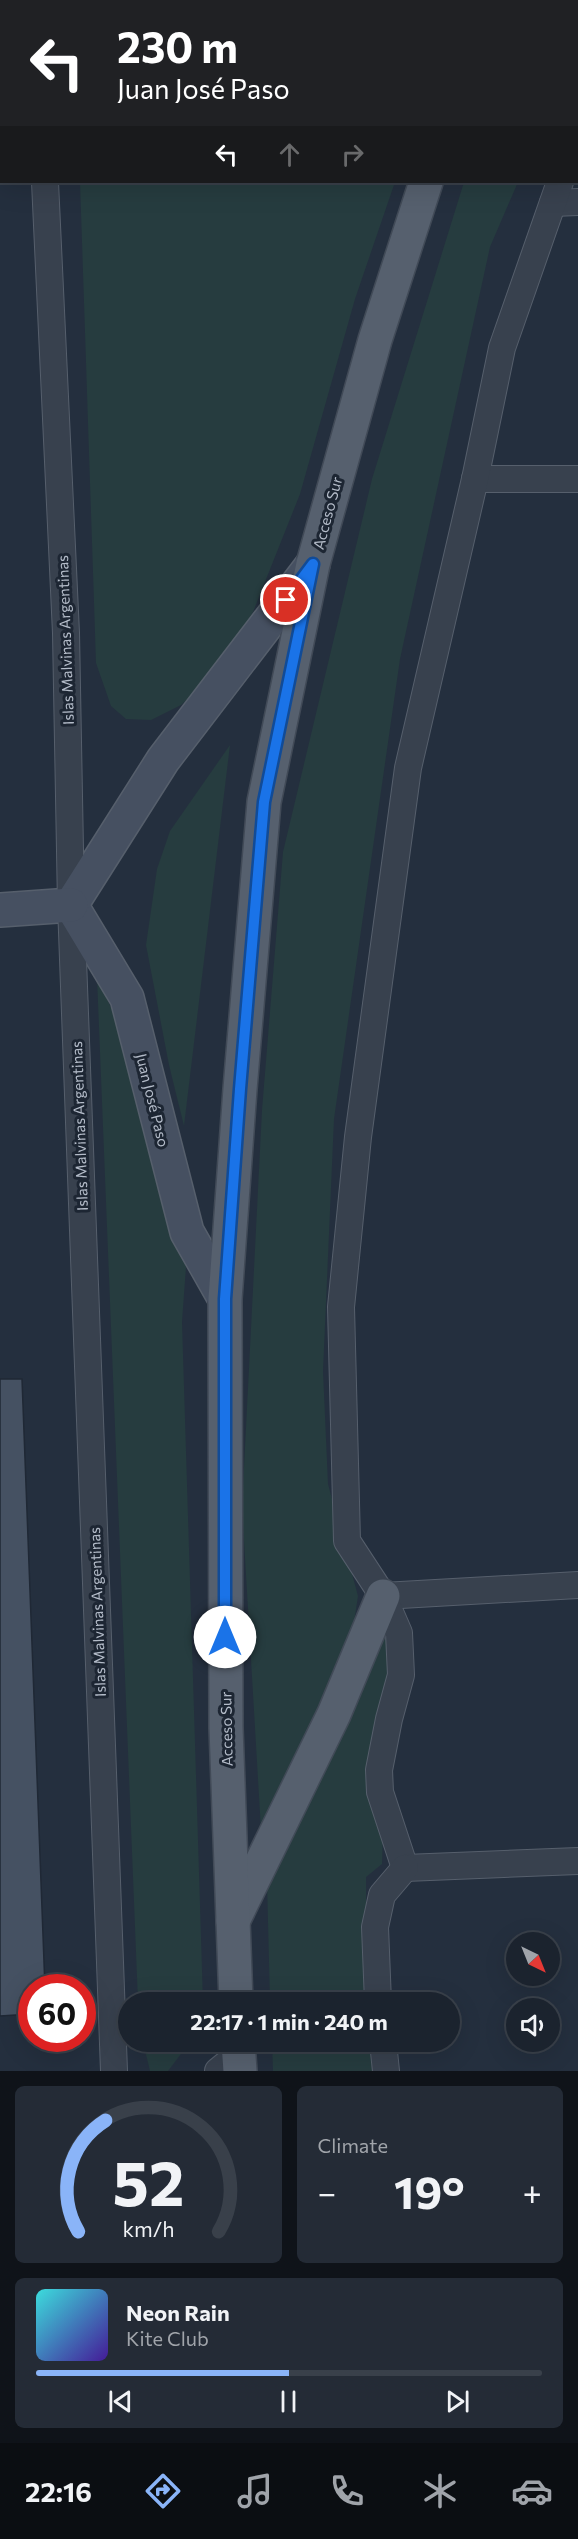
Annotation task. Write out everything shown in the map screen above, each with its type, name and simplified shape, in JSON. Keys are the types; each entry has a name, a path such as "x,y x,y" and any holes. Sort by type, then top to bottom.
{"main road":[{"name":"Acceso Sur","path":"235,1992 231,1925 225,1716 225,1299 264,802 313,564 375,340 426,183"},
{"path":"231,1925 334,1714 383,1596"}],"street":[{"name":"Islas Malvinas Argentinas","path":"45,183 66,633 71,905 114,2071"},
{"path":"405,1868 380,1792 379,1770 401,1675 399,1632 383,1596 348,1541 341,1307 358,1137 408,768 475,479 502,348 556,192 578,202"},
{"path":"475,479 578,479"},
{"path":"0,910 71,905 163,760 313,564"},
{"name":"Juan José Paso","path":"71,905 127,998 187,1232 225,1299"},
{"path":"383,1596 578,1585"},
{"path":"378,1992 375,1927 382,1895 405,1868 578,1861"},
{"path":"384,2052 386,2071"}],"green space":[{"path":"80,183 395,183 355,299 300,494 253,612 222,667 181,705 151,720 126,719 111,706 96,663"},
{"path":"464,183 518,183 490,247 400,659 334,1119 323,1371 328,1484 358,1596 353,1629 308,1738 261,1830 242,1507 262,1110 283,852 372,479"},
{"path":"230,745 184,1126 169,1065 146,945 157,869 170,831"},
{"path":"97,977 120,1027 186,1267 182,1322 203,1992 138,1992"},
{"path":"383,1638 389,1639 382,1864 366,1877 366,1968 370,1992 270,1992 267,1882"},
{"path":"145,2052 182,2052 168,2071 150,2071"},
{"path":"272,2052 377,2052 379,2071 273,2071"}],"building":[{"path":"0,1379 22,1379 44,1974 18,1974 18,2015 0,2016"}],"route":[{"path":"225,1637 225,1299 240,1089 264,802 313,564 286,600"}]}
